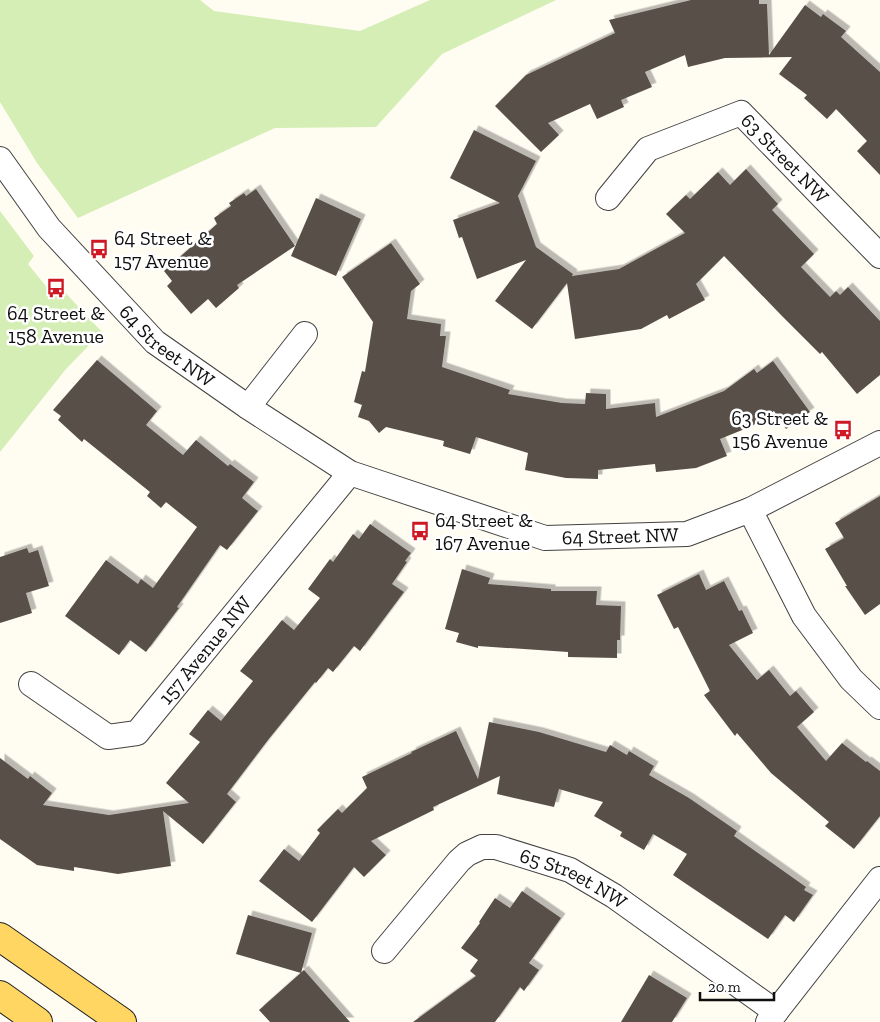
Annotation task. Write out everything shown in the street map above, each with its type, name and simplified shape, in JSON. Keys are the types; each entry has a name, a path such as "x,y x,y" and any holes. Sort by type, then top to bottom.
{"main road":[{"path":"0,937 122,1022"},
{"path":"0,995 38,1022"}],"street":[{"name":"63 Street NW","path":"608,198 648,149 741,113 880,256"},
{"name":"64 Street NW","path":"0,159 49,228 155,342 248,407 350,473 545,538 687,534 750,510 880,443"},
{"path":"248,407 305,334"},
{"name":"157 Avenue NW","path":"31,684 108,737 137,733 350,473"},
{"path":"750,510 804,616 851,679 880,706"},
{"name":"65 Street NW","path":"384,952 459,861 482,847 496,847 570,870 605,891 772,1017"},
{"path":"772,1017 880,879"}],"green space":[{"path":"0,0 200,0 214,11 360,31 430,0 556,0 442,54 376,127 275,128 78,218 37,163 0,102"},
{"path":"0,211 34,256 28,264 49,290 59,286 102,332 66,369 0,452"}],"building":[{"path":"691,0 759,0 759,4 767,4 769,55 805,5 821,17 823,14 846,31 841,37 880,72 880,175 857,151 867,141 836,109 827,119 804,98 807,95 779,74 792,57 725,58 688,67 685,55 645,72 652,87 621,100 624,107 597,119 590,104 548,123 559,135 541,152 495,106 526,75 615,33 609,20"},
{"path":"474,130 536,161 518,196 536,247 573,274 572,276 619,269 685,233 666,214 686,195 690,199 718,172 730,185 746,169 778,204 772,210 814,254 801,267 830,297 836,291 840,295 848,287 880,321 880,375 857,394 822,352 820,354 724,256 696,284 705,300 669,319 667,315 641,329 575,339 567,283 532,329 495,301 526,260 477,279 462,237 459,238 453,220 500,203 450,178"},
{"path":"256,189 295,246 237,285 239,288 216,308 208,299 191,314 167,286 172,281 164,271 217,224 214,218 231,206 229,203 244,193 246,196"},
{"path":"316,198 361,219 336,276 291,256"},
{"path":"391,243 420,284 411,291 407,319 441,324 440,336 446,336 442,367 510,390 508,394 562,403 585,404 586,393 606,394 606,409 655,403 656,417 724,391 754,369 757,373 773,361 810,412 786,429 774,411 752,426 720,439 727,456 696,468 656,472 655,464 598,470 598,479 566,478 525,470 528,453 476,437 470,454 443,446 444,441 386,427 379,433 369,421 358,417 362,405 354,402 362,371 365,372 373,322 342,277"},
{"path":"97,360 157,411 146,425 183,455 196,440 228,466 230,464 254,482 242,498 258,511 227,550 220,545 177,607 179,608 146,652 130,640 119,655 65,616 106,560 138,584 141,579 153,588 197,527 166,502 161,508 147,496 150,492 84,439 82,442 58,420 61,416 53,410"},
{"path":"880,496 880,604 865,615 845,586 847,586 825,549 844,538 835,523"},
{"path":"370,524 411,553 392,584 404,592 360,651 354,646 333,672 328,668 268,740 227,794 236,802 203,844 163,811 171,866 118,874 74,867 74,871 37,865 0,839 0,758 28,779 30,776 52,793 43,805 109,815 189,803 166,783 200,742 189,734 208,710 221,721 253,681 240,671 282,620 294,630 320,598 308,589 330,559 333,562 353,534 359,539"},
{"path":"27,548 29,553 38,550 49,586 26,593 32,613 0,623 0,557"},
{"path":"462,569 490,578 488,584 551,589 551,591 597,591 596,605 621,606 620,640 617,640 617,658 568,657 568,652 478,646 478,648 456,642 459,633 445,629"},
{"path":"699,574 706,590 724,581 739,611 742,610 753,633 729,645 757,680 769,670 790,696 796,691 814,712 797,727 826,761 842,743 880,771 880,816 854,849 825,826 829,822 771,773 737,733 735,736 704,695 710,691 678,627 674,629 657,595"},
{"path":"489,722 539,732 606,752 610,745 627,755 629,751 654,766 649,775 689,798 737,831 734,836 806,887 804,890 813,895 794,922 785,915 768,939 673,875 687,854 653,834 644,850 620,836 622,832 594,816 603,802 559,789 554,807 497,794 500,776 433,807 434,810 371,841 386,855 364,877 354,867 312,922 259,881 284,849 299,861 320,833 317,830 338,809 342,813 367,788 362,777 456,731 478,779"},
{"path":"522,891 561,918 529,963 539,970 524,991 520,987 495,1022 413,1022 476,976 470,971 478,960 461,948 480,923 495,898 510,908"},
{"path":"248,915 312,933 301,973 236,954"},
{"path":"304,970 350,1022 270,1022 259,1010"},
{"path":"649,975 687,998 672,1022 621,1022"}],"place":[{"name":"64 Street & 157 Avenue","path":"99,249"},
{"name":"64 Street & 158 Avenue","path":"56,288"},
{"name":"63 Street & 156 Avenue","path":"843,430"},
{"name":"64 Street & 167 Avenue","path":"420,531"}]}
